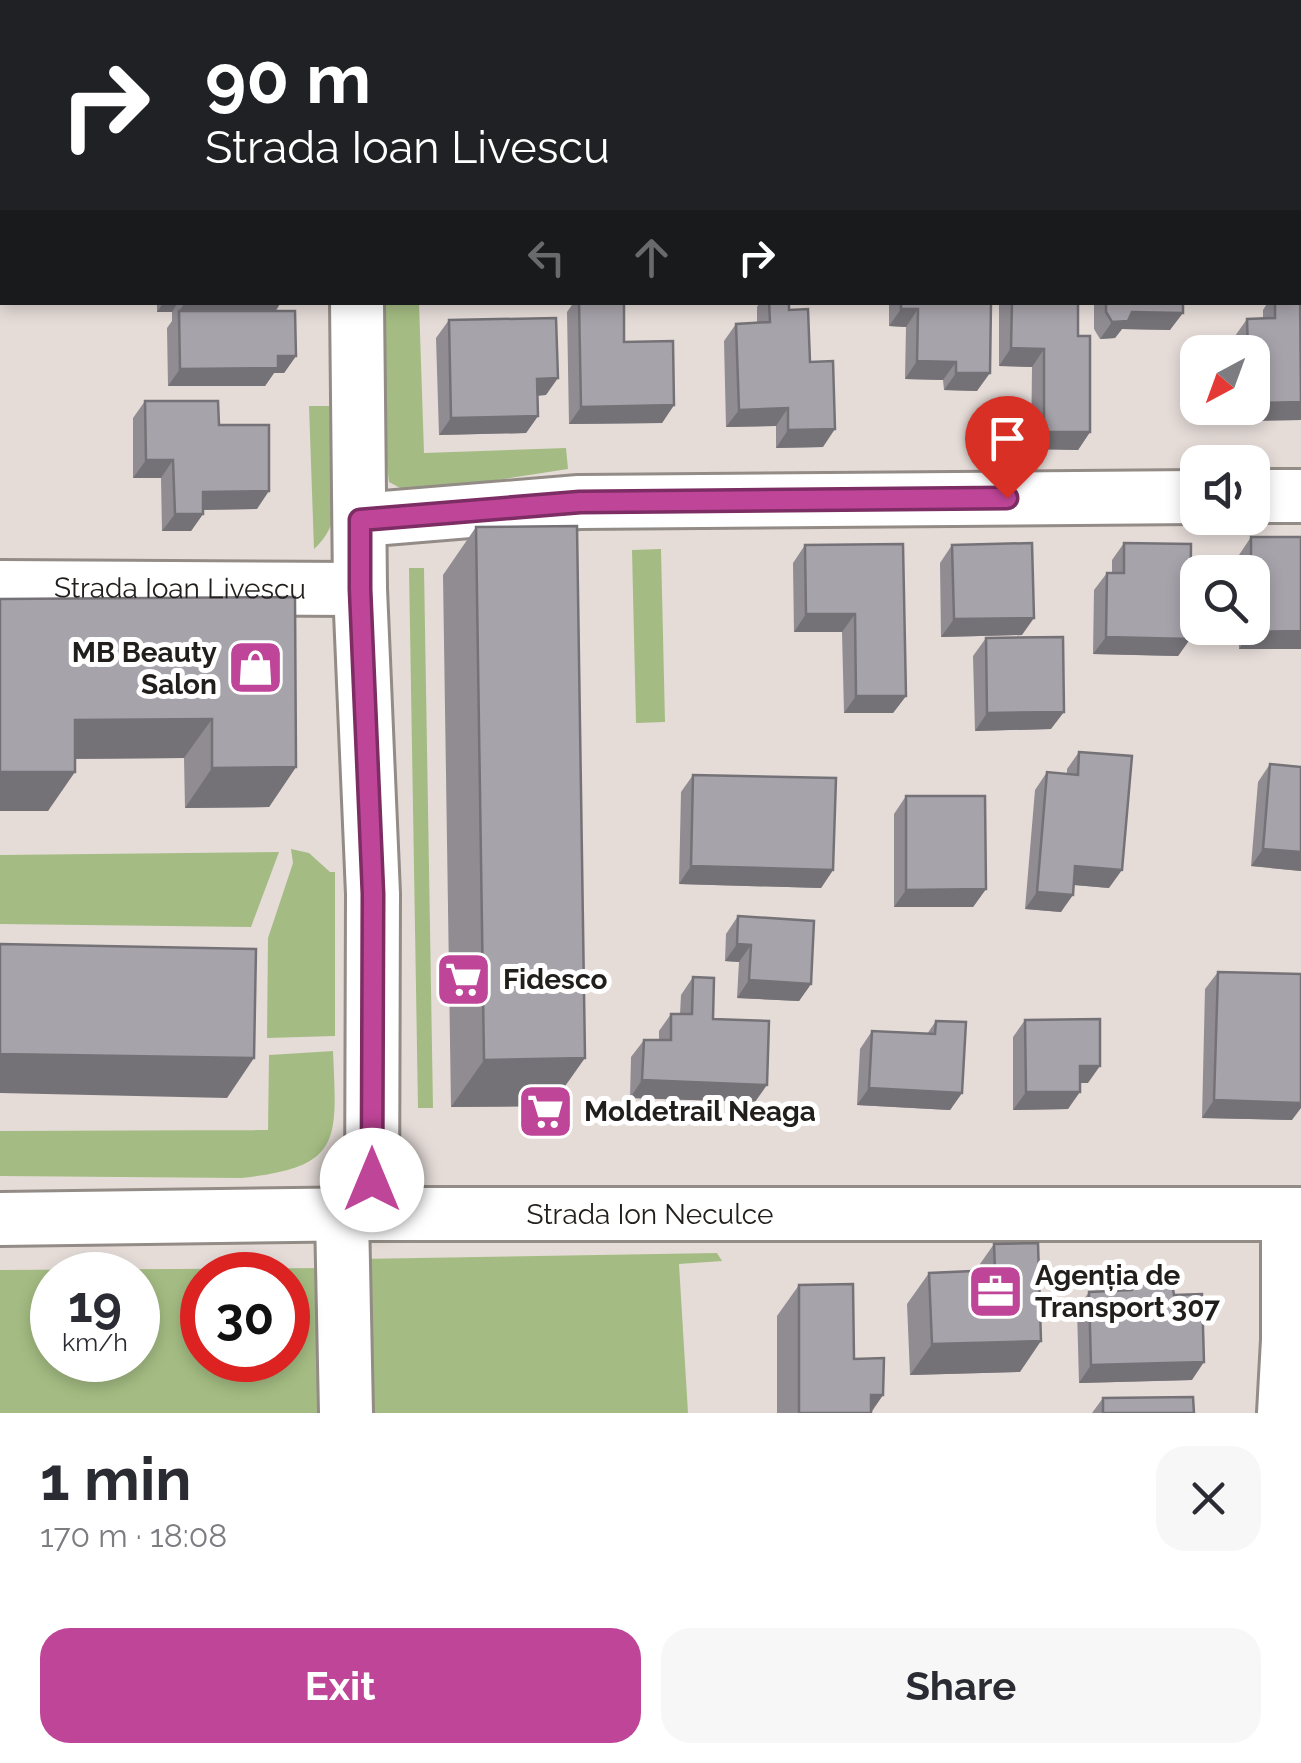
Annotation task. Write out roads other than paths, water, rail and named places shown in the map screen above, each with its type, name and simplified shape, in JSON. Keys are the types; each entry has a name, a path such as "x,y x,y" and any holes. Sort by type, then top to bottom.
{"street":[{"path":"346,1413 373,894 360,589 356,305"},
{"path":"1270,496 1301,496"},
{"path":"360,520 580,502 1180,497"},
{"name":"Strada Ioan Livescu","path":"0,588 360,589"},
{"name":"Strada Ion Neculce","path":"0,1219 357,1214 1295,1214"},
{"path":"1284,1413 1295,1214"}],"place":[{"name":"MB Beauty Salon","path":"256,668"},
{"name":"Fidesco","path":"464,979"},
{"name":"Moldetrail Neaga","path":"545,1111"},
{"name":"Agenția de Transport 307","path":"996,1291"}]}
